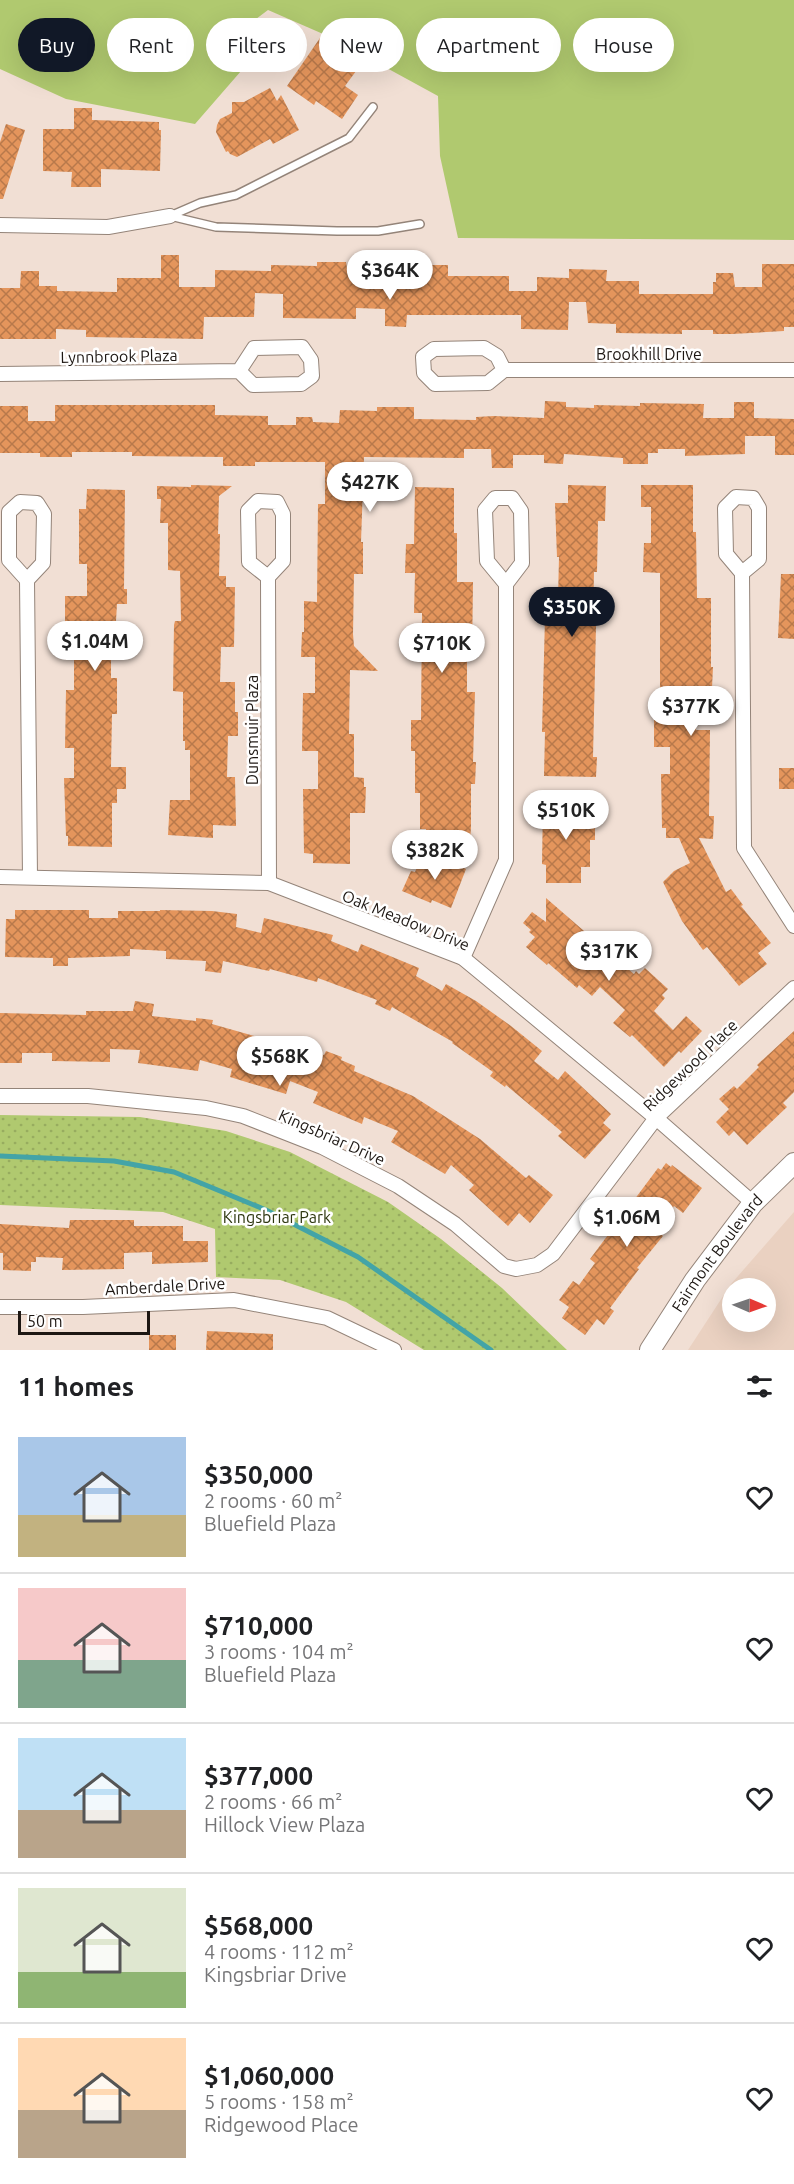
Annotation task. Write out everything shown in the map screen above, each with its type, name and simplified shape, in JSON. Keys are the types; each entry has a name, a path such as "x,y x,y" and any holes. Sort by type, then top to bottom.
{"main road":[{"name":"Fairmont Boulevard","path":"650,1350 695,1280 753,1203 794,1164"}],"street":[{"path":"0,225 108,227 170,216"},
{"path":"302,347 312,360 312,376 301,384 253,385 239,370 254,348 302,347"},
{"name":"Brookhill Drive","path":"504,370 496,356 484,348 434,349 423,357 424,373 435,384 488,383 504,370 794,370"},
{"name":"Lynnbrook Plaza","path":"0,374 239,370"},
{"path":"742,573 759,559 759,508 753,498 736,497 724,508 726,554 742,573 744,848 794,926"},
{"path":"463,958 506,860 507,584 522,563 521,511 512,498 495,498 485,510 487,561 507,584"},
{"path":"258,501 277,502 283,514 283,561 268,577 249,562 248,511 258,501"},
{"path":"27,580 43,563 44,514 37,502 20,502 9,512 9,560 27,580 30,877"},
{"name":"Dunsmuir Plaza","path":"268,577 269,883"},
{"name":"Oak Meadow Drive","path":"0,877 269,883 463,958 656,1118 753,1203"},
{"name":"Ridgewood Place","path":"516,1269 537,1265 553,1254 656,1118 794,988"},
{"name":"Kingsbriar Drive","path":"0,1096 88,1096 207,1108 243,1116 322,1147 398,1186 454,1224 504,1266 516,1269"},
{"name":"Amberdale Drive","path":"0,1307 83,1307 234,1300 327,1318 394,1350"}],"lane":[{"path":"170,216 200,203 236,195 349,138 373,106"},
{"path":"170,216 216,227 337,231 378,231 420,224"}],"shaded area":[{"path":"794,1212 794,1350 688,1350 722,1298 722,1332 776,1332 776,1278 736,1278"}],"green space":[{"path":"0,0 794,0 794,240 458,238 440,156 438,96 394,72 404,72 404,18 319,18 319,32 307,27 307,18 286,18 268,10 257,18 206,18 206,72 240,72 195,124 66,99 0,69"},
{"name":"Kingsbriar Park","path":"0,1115 140,1117 226,1131 290,1152 388,1202 441,1239 502,1288 567,1350 424,1350 346,1302 280,1280 216,1277 215,1229 163,1212 0,1205"}],"building":[{"path":"319,39 319,72 355,72 345,86 358,95 342,119 316,101 314,105 287,86 297,72 307,72 307,57"},
{"path":"270,88 277,101 281,95 299,130 273,144 270,139 237,157 226,152 216,132 220,119 232,113 232,102 244,102"},
{"path":"74,108 92,108 92,120 159,122 159,130 161,130 160,171 101,169 101,187 71,187 72,172 43,171 43,129 74,129"},
{"path":"6,124 25,130 3,199 0,199 0,142"},
{"path":"161,255 179,255 179,287 215,287 215,270 271,271 271,265 317,266 317,262 346,262 348,275 375,276 375,265 448,265 448,276 509,276 509,291 537,291 537,277 569,278 569,269 607,270 606,281 639,281 639,294 713,294 716,273 733,273 735,287 762,287 762,264 794,264 794,327 784,327 784,331 732,334 713,334 713,330 682,330 682,334 616,333 616,324 588,323 586,302 569,302 568,330 521,329 521,315 407,315 406,327 385,326 385,309 356,308 356,319 283,318 283,294 255,293 254,317 204,317 203,339 86,337 86,330 56,329 56,339 0,339 0,288 20,288 21,271 39,271 39,286 57,286 57,291 117,292 117,278 161,278"},
{"path":"545,401 566,402 566,407 594,408 594,405 640,406 640,403 704,404 703,418 734,418 734,402 754,402 754,418 794,419 794,455 775,455 775,436 745,436 745,454 685,456 685,449 658,449 658,453 648,453 648,464 623,464 623,458 564,454 563,464 544,463 544,455 513,455 513,468 492,468 491,449 464,449 464,458 364,457 361,542 363,542 363,574 354,574 353,634 354,646 378,671 350,670 349,734 354,734 354,777 364,778 364,787 366,787 365,813 350,813 350,864 313,863 313,854 304,853 303,789 318,789 318,751 302,751 303,693 315,693 315,657 301,657 302,632 304,632 304,601 317,602 318,504 325,504 325,462 255,462 255,466 223,466 223,457 132,456 132,452 72,452 72,457 40,457 40,453 0,453 0,406 28,406 28,421 55,421 55,405 215,405 215,415 268,416 268,425 296,425 296,417 312,417 313,422 339,423 340,410 377,411 377,407 414,407 414,419 476,420 476,417 494,416 544,418"},
{"path":"191,485 232,486 219,496 218,534 220,534 219,576 226,576 226,587 235,587 234,647 221,647 220,682 235,682 238,736 228,736 227,777 235,777 236,826 213,825 213,838 168,835 170,800 190,800 190,750 185,750 185,741 183,741 183,692 173,691 174,625 175,621 181,621 180,571 168,570 168,523 160,523 161,499 157,499 157,486 191,487"},
{"path":"568,485 606,486 605,521 598,521 597,572 594,572 593,626 596,626 593,757 597,757 596,777 544,776 545,732 542,732 545,618 542,618 542,597 558,598 559,557 557,557 555,503 568,503"},
{"path":"641,485 693,485 697,598 711,598 711,667 713,667 712,688 696,688 696,730 710,730 709,816 714,816 713,839 699,838 726,892 731,889 743,905 741,906 771,943 758,953 767,964 739,986 707,947 703,950 682,921 663,882 674,871 690,863 679,838 666,838 666,828 662,828 661,774 670,774 670,747 654,747 654,719 660,720 660,573 643,572 644,543 651,543 651,507 641,507"},
{"path":"415,487 454,488 457,582 473,582 472,658 467,658 467,692 475,692 473,762 476,762 475,784 471,784 470,844 467,846 426,846 426,829 420,829 420,793 415,793 415,751 411,751 411,720 421,720 422,613 414,613 415,573 405,573 406,544 414,544"},
{"path":"87,489 125,490 124,589 127,589 127,604 117,604 116,621 111,621 111,678 117,678 117,714 112,714 111,767 126,767 126,789 117,789 117,803 112,803 112,847 68,846 68,836 66,836 64,778 74,778 74,748 65,748 66,690 74,690 74,660 65,660 65,596 87,596 87,564 79,564 79,509 86,509"},
{"path":"781,574 794,574 794,639 778,638"},
{"path":"779,768 794,768 794,789 779,789"},
{"path":"543,802 584,802 584,817 595,817 595,840 590,840 590,867 581,867 581,883 546,883 546,865 542,864"},
{"path":"426,852 466,869 451,908 432,900 431,903 402,891 411,871 415,872 419,863 426,860"},
{"path":"546,898 591,937 594,933 612,949 609,953 634,974 636,971 639,974 645,968 668,989 662,995 665,998 654,1011 673,1030 686,1016 702,1031 664,1067 632,1035 630,1037 613,1023 625,1010 600,987 592,996 579,985 577,988 526,947 535,937 523,923 532,912 546,922"},
{"path":"15,910 89,910 89,918 118,918 118,911 212,911 237,914 236,927 261,933 264,918 333,935 331,941 358,952 361,944 419,968 416,976 442,991 446,984 476,1001 511,1026 542,1051 534,1061 558,1080 565,1071 611,1114 603,1123 611,1130 585,1159 558,1136 562,1132 506,1085 505,1087 490,1076 493,1072 453,1042 392,1007 390,1011 375,1004 377,1000 318,978 317,982 270,969 269,971 223,961 221,973 205,971 206,961 166,959 166,951 130,949 130,956 68,958 68,966 53,966 53,958 5,957 6,919 15,919"},
{"path":"135,1001 154,1004 152,1016 196,1021 196,1018 213,1020 212,1024 324,1055 326,1051 342,1057 341,1060 355,1066 354,1071 413,1096 480,1139 526,1178 529,1175 553,1195 530,1223 519,1213 508,1226 469,1190 474,1185 451,1165 445,1174 391,1142 398,1131 364,1117 362,1124 313,1103 318,1092 290,1081 286,1094 230,1077 232,1069 200,1060 198,1071 138,1063 140,1050 110,1049 110,1062 52,1061 52,1053 22,1053 22,1063 0,1063 0,1013 86,1015 86,1011 133,1011"},
{"path":"794,1031 794,1092 783,1103 787,1107 747,1145 734,1131 729,1136 716,1122 729,1109 719,1099 734,1086 737,1089 759,1067 757,1065"},
{"path":"666,1163 702,1188 683,1213 674,1206 656,1230 663,1236 637,1268 639,1269 610,1308 614,1311 604,1325 597,1319 585,1335 562,1318 569,1307 559,1300 573,1281 579,1285 595,1263 590,1259 658,1168 661,1170"},
{"path":"70,1220 134,1220 134,1226 183,1226 183,1241 208,1241 208,1262 152,1264 152,1252 124,1253 124,1269 62,1270 63,1258 36,1257 36,1262 31,1262 31,1271 3,1270 3,1253 0,1253 0,1224 69,1228"},
{"path":"207,1331 273,1334 273,1350 206,1350"},
{"path":"149,1335 176,1335 176,1350 149,1350"}],"waterway":[{"path":"0,1156 114,1161 174,1172 266,1210 358,1257 491,1350"}]}
